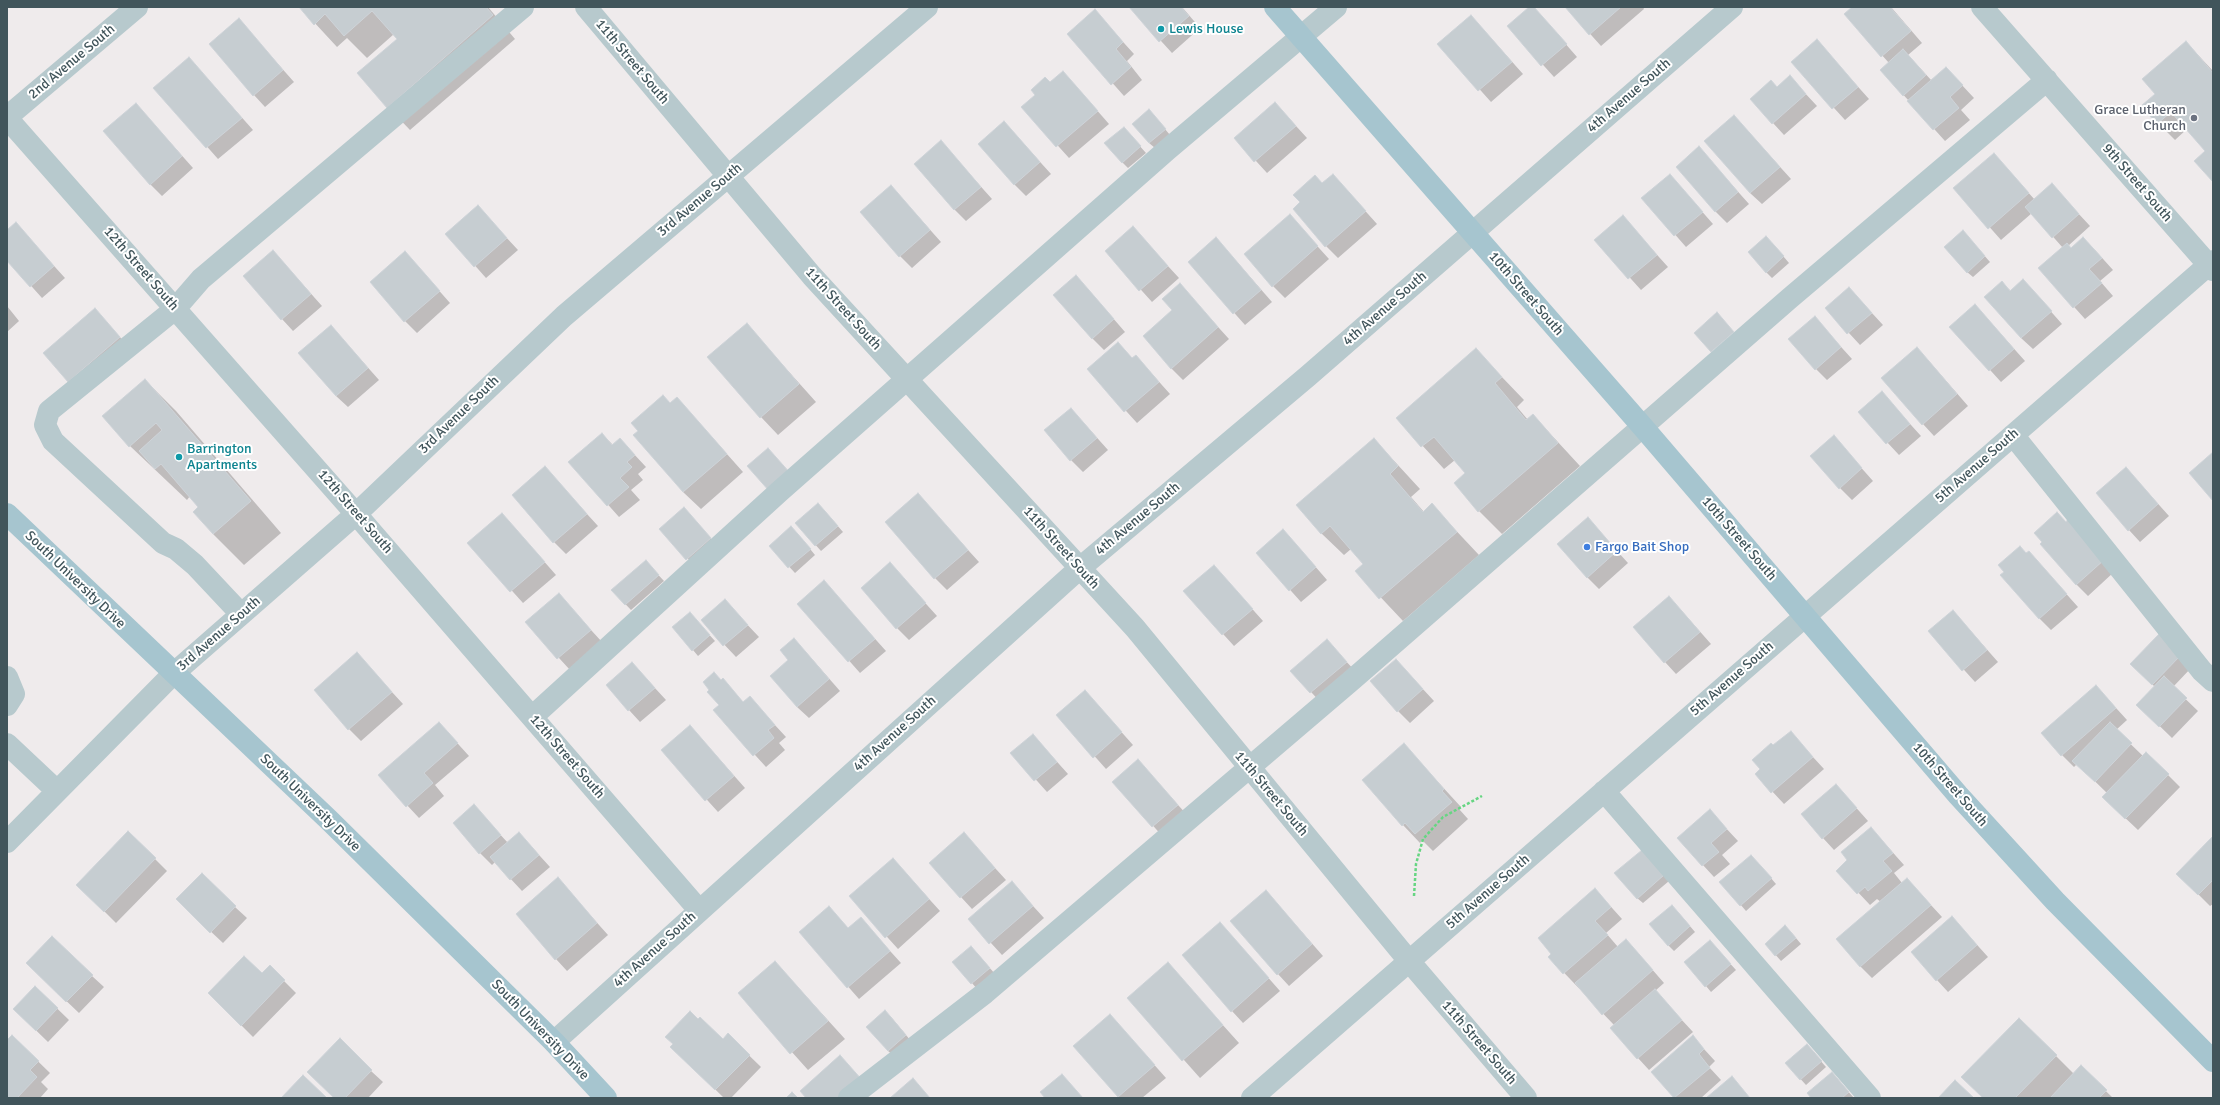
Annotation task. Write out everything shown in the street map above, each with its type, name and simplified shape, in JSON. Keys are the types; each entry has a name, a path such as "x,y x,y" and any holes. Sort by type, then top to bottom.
{"main road":[{"name":"10th Street South","path":"1275,7 1642,426 1968,807 2055,900 2213,1061"},
{"name":"South University Drive","path":"7,514 334,826 554,1042 606,1098"}],"street":[{"name":"2nd Avenue South","path":"7,117 137,7"},
{"path":"241,614 195,565 176,549 163,543 53,441 45,425 49,411 175,309 201,279 523,7"},
{"name":"11th Street South","path":"586,7 812,276 1135,628 1409,961 1526,1098"},
{"path":"532,717 780,491 1167,150 1336,7"},
{"name":"4th Avenue South","path":"554,1042 1080,568 1308,376 1732,7"},
{"name":"9th Street South","path":"1982,7 2211,265"},
{"name":"3rd Avenue South","path":"7,842 173,674 356,514 564,316 922,9"},
{"path":"849,1098 985,993 1249,767 1642,426 2047,80"},
{"name":"12th Street South","path":"7,117 356,514 699,910"},
{"name":"5th Avenue South","path":"1252,1098 2013,435 2211,265"},
{"path":"2013,435 2202,671 2213,681"},
{"path":"7,677 14,694 7,705"},
{"path":"7,744 57,791"},
{"path":"1604,791 1870,1098"}],"path":[{"path":"1414,896 1416,864 1423,839 1443,818 1482,796"}],"building":[{"path":"299,7 486,7 493,15 387,108 357,73 397,39 372,11 344,36 325,14 314,25"},
{"name":"Lewis House","path":"1129,7 1181,7 1189,16 1159,42"},
{"path":"1529,7 1534,7 1567,44 1541,66 1507,26"},
{"path":"1565,7 1621,7 1589,35"},
{"path":"1852,7 1890,7 1911,31 1881,57 1844,14"},
{"path":"1095,9 1123,42 1116,49 1131,67 1111,85 1067,34"},
{"path":"1471,15 1512,62 1478,91 1437,44"},
{"path":"239,18 283,70 253,96 209,44"},
{"path":"1817,39 1858,87 1832,109 1791,62"},
{"name":"Grace Lutheran Church","path":"2186,41 2213,73 2213,182 2194,161 2205,151 2171,112 2157,124 2141,106 2155,94 2142,79"},
{"path":"1903,49 1926,75 1903,96 1880,70"},
{"path":"189,57 242,118 206,148 153,88"},
{"path":"1946,67 1963,85 1950,97 1959,108 1933,130 1907,101"},
{"path":"1063,71 1098,111 1056,147 1021,107 1035,95 1031,90 1045,77 1050,82"},
{"path":"1790,75 1806,94 1772,124 1750,99 1771,80 1777,87"},
{"path":"1275,102 1296,126 1254,162 1234,138"},
{"path":"136,103 182,156 150,185 103,131"},
{"path":"1149,109 1166,129 1149,143 1132,124"},
{"path":"1734,115 1780,167 1750,193 1704,141"},
{"path":"1004,121 1040,162 1014,185 978,144"},
{"path":"1124,127 1141,146 1122,163 1104,143"},
{"path":"941,140 981,187 954,210 914,164"},
{"path":"1699,146 1738,192 1715,212 1676,167"},
{"path":"1994,153 2029,193 1988,229 1953,188"},
{"path":"1333,174 1366,211 1325,247 1293,209 1300,202 1293,195 1315,175 1322,183"},
{"path":"1670,174 1703,212 1674,236 1641,198"},
{"path":"2052,183 2079,214 2052,238 2025,207"},
{"path":"891,185 930,230 899,257 860,212"},
{"path":"478,205 507,238 474,267 445,234"},
{"path":"1290,214 1318,246 1272,287 1244,254"},
{"path":"1623,215 1657,255 1628,279 1594,240"},
{"path":"16,222 54,266 30,287 7,261 7,230"},
{"path":"1133,226 1168,266 1139,291 1105,251"},
{"path":"1963,230 1985,256 1967,273 1944,247"},
{"path":"1766,236 1784,256 1766,273 1748,252"},
{"path":"1216,237 1261,290 1233,314 1188,262"},
{"path":"2083,237 2102,258 2089,269 2102,283 2073,308 2038,268 2067,243 2071,248"},
{"path":"273,250 311,294 281,320 243,276"},
{"path":"405,251 440,291 404,322 370,282"},
{"path":"1076,275 1114,319 1092,339 1053,295"},
{"path":"2023,279 2052,311 2021,338 1984,297 2002,281 2010,291"},
{"path":"1180,283 1218,327 1171,369 1143,336 1172,310 1162,299"},
{"path":"1849,287 1872,313 1847,334 1825,308"},
{"path":"1975,304 2014,349 1989,371 1949,327"},
{"path":"95,308 120,337 68,382 43,353"},
{"path":"1717,312 1734,332 1711,352 1694,333"},
{"path":"1815,316 1841,347 1815,370 1788,339"},
{"path":"747,323 799,384 760,418 707,357"},
{"path":"331,325 368,368 336,396 298,353"},
{"path":"1118,342 1132,358 1136,355 1159,382 1124,412 1087,369"},
{"path":"1917,347 1957,394 1922,425 1881,378"},
{"path":"1476,348 1502,377 1495,383 1526,420 1533,414 1558,443 1478,512 1454,483 1465,473 1434,437 1421,447 1396,418"},
{"name":"Barrington Apartments","path":"145,379 251,501 213,534 193,512 198,507 161,464 155,469 139,451 162,430 156,423 129,447 102,416"},
{"path":"1882,391 1910,424 1886,444 1858,412"},
{"path":"663,395 670,403 677,397 727,454 683,492 633,435 638,431 631,423"},
{"path":"1071,408 1097,438 1070,461 1044,430"},
{"path":"602,433 612,445 620,438 635,455 627,462 632,467 620,478 629,487 607,506 568,462"},
{"path":"1834,435 1862,468 1839,489 1810,456"},
{"path":"1374,438 1398,466 1390,474 1423,512 1432,503 1457,532 1379,599 1355,571 1363,564 1330,526 1321,534 1296,505"},
{"path":"768,448 791,474 770,492 747,466"},
{"path":"2213,452 2213,501 2189,473"},
{"path":"545,466 587,514 553,543 512,495"},
{"path":"2126,467 2158,504 2128,531 2096,493"},
{"path":"918,493 968,550 934,579 885,522"},
{"path":"818,503 838,526 815,546 795,523"},
{"path":"684,507 711,538 686,560 659,529"},
{"path":"2057,512 2066,522 2068,519 2104,560 2076,585 2040,544 2042,542 2034,533"},
{"path":"502,513 545,562 510,592 467,543"},
{"name":"Fargo Bait Shop","path":"1588,517 1617,551 1587,578 1557,544"},
{"path":"791,526 811,549 788,568 769,546"},
{"path":"1283,529 1316,567 1289,591 1256,553"},
{"path":"2020,546 2026,553 2029,551 2067,594 2039,619 2000,575 2004,572 1998,565"},
{"path":"646,560 659,575 625,605 611,590"},
{"path":"890,562 926,603 896,629 861,588"},
{"path":"1214,565 1253,609 1222,635 1183,591"},
{"path":"824,580 875,639 848,662 797,604"},
{"path":"559,593 591,630 557,659 525,622"},
{"path":"1669,596 1700,632 1664,663 1633,627"},
{"path":"725,599 748,625 723,646 701,620"},
{"path":"1953,610 1987,650 1962,671 1928,631"},
{"path":"690,612 710,635 692,651 672,627"},
{"path":"2159,634 2181,655 2152,685 2130,664"},
{"path":"794,638 829,679 797,707 770,676 788,660 780,650"},
{"path":"1327,639 1347,662 1310,693 1290,671"},
{"path":"357,652 392,692 348,730 314,690"},
{"path":"1396,659 1423,689 1397,712 1370,681"},
{"path":"632,662 655,688 628,711 606,685"},
{"path":"714,672 721,680 723,678 743,702 750,696 775,725 768,730 774,738 753,756 713,710 719,705 707,692 709,690 703,682"},
{"path":"2164,676 2187,698 2159,727 2136,705"},
{"path":"2096,685 2116,708 2061,756 2041,733"},
{"path":"1085,690 1122,732 1093,758 1056,715"},
{"path":"439,722 458,743 424,773 433,783 406,807 378,775"},
{"path":"2110,722 2132,743 2095,782 2072,761"},
{"path":"690,725 734,776 705,801 661,750"},
{"path":"1791,731 1813,757 1771,793 1755,774 1760,769 1752,760 1771,743 1773,745"},
{"path":"1033,734 1057,762 1034,781 1010,753"},
{"path":"1404,743 1444,789 1442,791 1452,802 1415,834 1405,823 1402,826 1362,780"},
{"path":"2146,752 2169,774 2125,819 2102,797"},
{"path":"1138,759 1178,805 1152,827 1112,782"},
{"path":"1836,784 1857,808 1822,839 1801,814"},
{"path":"474,804 501,835 479,854 453,823"},
{"path":"1710,809 1727,829 1711,843 1719,852 1702,866 1677,838"},
{"path":"1871,827 1893,853 1883,861 1892,871 1868,891 1865,887 1857,894 1836,871 1847,860 1841,852"},
{"path":"128,831 156,858 104,912 76,885"},
{"path":"519,832 539,855 510,880 490,857"},
{"path":"964,832 995,868 960,898 929,863"},
{"path":"2213,836 2213,880 2198,895 2176,874"},
{"path":"1642,850 1664,875 1637,899 1614,873"},
{"path":"1751,855 1772,878 1740,906 1719,882"},
{"path":"893,858 929,899 885,938 849,896"},
{"path":"202,873 236,906 210,933 176,899"},
{"path":"558,877 597,923 555,960 516,914"},
{"path":"1907,878 1931,905 1860,967 1836,939"},
{"path":"1012,881 1033,906 989,944 968,919"},
{"path":"1595,888 1611,907 1595,921 1608,935 1563,974 1548,957 1551,954 1538,938"},
{"path":"1266,890 1312,944 1277,975 1230,921"},
{"path":"1672,905 1690,926 1668,946 1649,924"},
{"path":"829,906 848,928 861,917 890,951 847,988 799,932"},
{"path":"1952,916 1977,945 1936,981 1911,952"},
{"path":"1220,922 1269,978 1231,1012 1182,955"},
{"path":"1785,925 1796,938 1775,956 1765,944"},
{"path":"52,936 93,975 66,1002 26,963"},
{"path":"1626,939 1653,970 1602,1015 1575,983"},
{"path":"1710,940 1731,964 1705,987 1684,962"},
{"path":"971,946 990,968 971,984 952,962"},
{"path":"244,956 262,973 270,965 285,980 241,1026 208,993"},
{"path":"775,961 828,1021 790,1054 738,993"},
{"path":"1168,962 1223,1025 1182,1061 1127,998"},
{"path":"35,986 58,1008 36,1031 13,1009"},
{"path":"1655,989 1682,1020 1637,1059 1610,1028"},
{"path":"885,1010 906,1035 888,1051 866,1027"},
{"path":"690,1011 698,1019 700,1017 723,1039 728,1033 750,1055 715,1090 670,1047 673,1044 665,1037"},
{"path":"1110,1014 1155,1065 1118,1097 1073,1046"},
{"path":"2019,1018 2057,1055 2015,1098 1983,1098 1961,1077"},
{"path":"12,1035 39,1061 30,1070 37,1077 17,1098 7,1098 7,1040"},
{"path":"1693,1035 1704,1049 1699,1054 1710,1068 1674,1098 1651,1072"},
{"path":"340,1038 372,1070 345,1098 334,1098 307,1072"},
{"path":"1807,1044 1822,1061 1800,1080 1785,1063"},
{"path":"840,1055 863,1081 844,1098 806,1098 800,1091"},
{"path":"2081,1065 2107,1090 2099,1098 2050,1098"},
{"path":"1832,1072 1849,1092 1842,1098 1811,1098 1807,1093"},
{"path":"1062,1074 1083,1098 1045,1098 1040,1092"},
{"path":"303,1075 327,1098 281,1098"},
{"path":"1732,1076 1750,1098 1706,1098"},
{"path":"913,1078 930,1098 890,1098"},
{"path":"1955,1080 1974,1098 1938,1098"},
{"path":"792,1092 798,1098 786,1098"}],"place":[{"name":"Lewis House","path":"1161,29"},
{"name":"Grace Lutheran Church","path":"2194,118"},
{"name":"Barrington Apartments","path":"179,457"},
{"name":"Fargo Bait Shop","path":"1587,547"}]}
